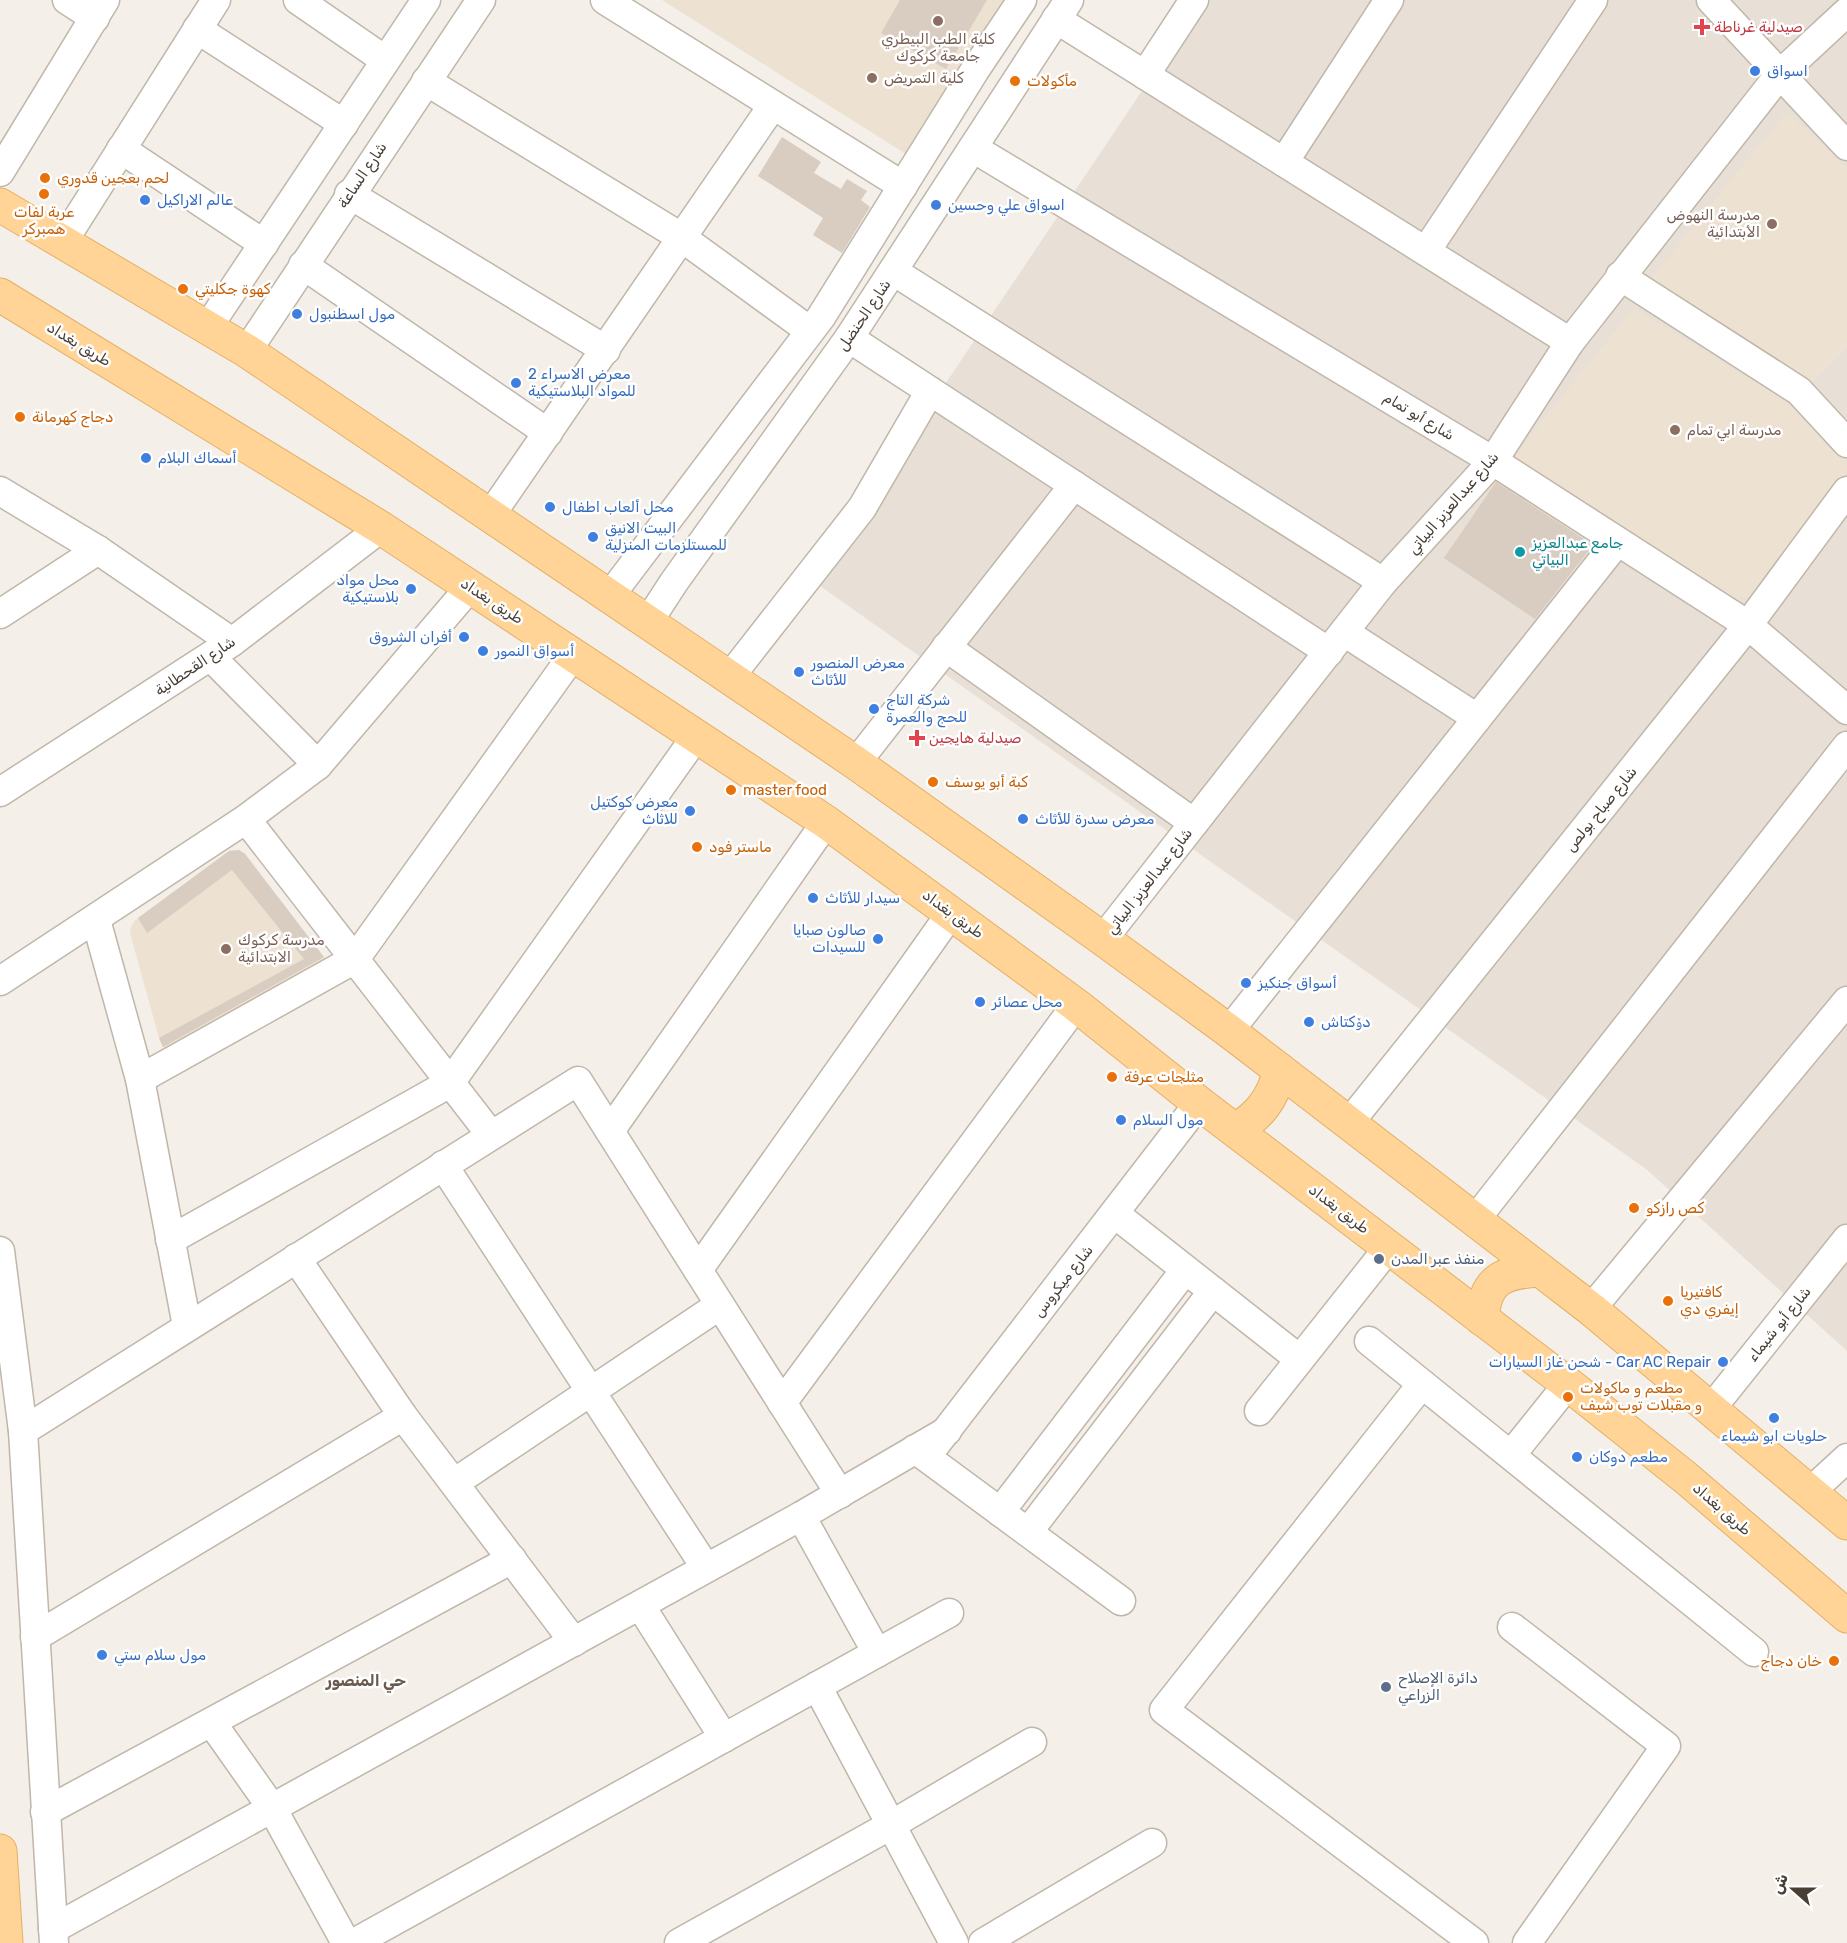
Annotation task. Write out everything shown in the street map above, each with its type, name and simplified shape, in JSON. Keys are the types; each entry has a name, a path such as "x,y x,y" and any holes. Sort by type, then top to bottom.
{"main road":[{"path":"0,205 64,240 247,351 856,763 1103,939 1229,1031 1591,1309 1847,1524"},
{"name":"طريق بغداد","path":"0,296 381,528 826,822 1076,1005 1199,1103 1568,1384 1686,1478 1847,1616"},
{"path":"1235,1130 1249,1122 1270,1100 1280,1070"},
{"path":"1482,1319 1484,1300 1491,1286 1502,1276 1518,1271 1540,1270"},
{"path":"0,1851 6,1943"}],"street":[{"path":"0,172 100,9 68,0"},
{"path":"64,240 216,0"},
{"path":"298,0 385,60"},
{"path":"208,327 426,0"},
{"name":"شارع الساعة","path":"247,351 349,194 481,0"},
{"path":"605,0 903,186"},
{"path":"609,597 810,331 975,70 1022,0"},
{"path":"1145,75 1194,0"},
{"path":"1284,162 1389,0"},
{"path":"1426,251 1593,0"},
{"path":"1711,0 1847,146"},
{"path":"1062,9 1145,75 1570,342"},
{"name":"شارع الحنضل","path":"648,622 674,582 849,338 1062,9"},
{"name":"شارع عبدالعزيز البياتي","path":"1103,939 1383,582 1493,461 1570,342 1780,74 1847,12"},
{"path":"197,29 344,124"},
{"path":"975,70 1008,94"},
{"path":"426,81 681,237 810,331"},
{"path":"490,516 773,105"},
{"name":"شارع أبو تمام","path":"973,148 1493,461 1748,625 1847,710"},
{"path":"121,149 264,244"},
{"path":"349,194 606,350"},
{"path":"303,265 548,433"},
{"path":"893,271 1383,582"},
{"path":"243,276 279,301"},
{"path":"1620,276 1799,392 1847,442"},
{"path":"849,338 1074,485 1336,642 1478,718"},
{"path":"729,678 862,508 930,391"},
{"path":"856,763 1074,485"},
{"path":"0,491 98,550 221,650 318,765"},
{"name":"شارع صباح بولص","path":"1349,1123 1748,625 1847,491"},
{"name":"شارع القحطانية","path":"0,792 221,650 381,528"},
{"path":"1229,1031 1617,542"},
{"path":"0,614 98,550"},
{"path":"642,555 644,576 656,584 674,582"},
{"path":"0,981 96,920 246,819 318,765 470,586"},
{"path":"946,647 1194,824"},
{"path":"140,1079 355,959 573,655"},
{"path":"170,1240 450,1083 697,735"},
{"path":"1475,1220 1847,746"},
{"path":"246,819 491,1135"},
{"path":"610,1131 826,822"},
{"path":"698,1270 951,913"},
{"path":"96,920 140,1079 187,1326"},
{"path":"1591,1309 1847,1001"},
{"path":"782,1403 1076,1005"},
{"path":"23,1431 578,1081 840,1494"},
{"name":"شارع ميكروس","path":"920,1454 946,1431 1199,1103"},
{"path":"443,1165 706,1568"},
{"path":"1115,1214 1298,1358"},
{"name":"شارع أبو شيماء","path":"1711,1409 1847,1239"},
{"path":"1259,1411 1298,1358 1389,1247"},
{"path":"0,1251 23,1431 53,1936 272,1808 840,1494 920,1454 1121,1601"},
{"path":"296,1258 403,1416 574,1642"},
{"path":"1000,1512 1185,1270"},
{"path":"1028,1532 1213,1291"},
{"path":"454,1483 720,1305"},
{"path":"1369,1341 1754,1652"},
{"path":"1422,1384 1164,1710 1474,1943"},
{"path":"1511,1455 1568,1384"},
{"path":"35,1636 403,1416"},
{"path":"1810,1492 1847,1458"},
{"path":"801,1516 877,1653"},
{"path":"45,1812 512,1559"},
{"path":"640,1605 724,1738"},
{"path":"354,1943 949,1613"},
{"path":"1512,1627 1666,1746 1527,1943"},
{"path":"817,1686 954,1943"},
{"path":"212,1723 272,1808 346,1943"},
{"path":"679,1943 891,1825 1032,1742"},
{"path":"983,1943 1152,1843"}],"shaded area":[{"name":"كلية التمريض","path":"662,0 1007,0 909,156"},
{"path":"1203,0 1847,0 1847,1351 1646,1169 813,581"},
{"name":"مدرسة النهوض الأبتدائية","path":"1787,112 1847,168 1847,347 1811,383 1651,279"},
{"name":"مدرسة ابي تمام","path":"1634,308 1790,404 1847,463 1847,473 1751,596 1732,598 1514,456"},
{"name":"مدرسة كركوك الابتدائية","path":"239,850 245,854 330,966 167,1055 159,1038 130,933 131,927 134,921 229,851"}],"building":[{"path":"900,0 987,0 946,69 881,33"},
{"path":"782,137 821,162 814,173 841,189 847,179 867,191 861,200 870,207 842,253 813,235 823,218 758,176"},
{"name":"جامع عبدالعزيز البياتي","path":"1496,482 1593,545 1535,619 1444,558"},
{"path":"239,850 245,854 324,957 163,1047 159,1038 304,959 232,870 147,933 138,918 229,851"}],"place":[{"name":"كلية الطب البيطري جامعة كركوك","path":"938,21"},
{"name":"صيدلية غرناطة","path":"1702,27"},
{"name":"اسواق","path":"1755,71"},
{"name":"كلية التمريض","path":"872,78"},
{"name":"مأكولات","path":"1015,81"},
{"name":"لحم بعجين قدوري","path":"45,178"},
{"name":"عربة لفات همبركر","path":"44,194"},
{"name":"عالم الاراكيل","path":"145,200"},
{"name":"اسواق علي وحسين","path":"936,205"},
{"name":"مدرسة النهوض الأبتدائية","path":"1772,224"},
{"name":"كهوة جكليتي","path":"183,289"},
{"name":"مول اسطنبول","path":"297,314"},
{"name":"معرض الاسراء 2 للمواد البلاستيكية","path":"516,383"},
{"name":"دجاج كهرمانة","path":"20,417"},
{"name":"مدرسة ابي تمام","path":"1675,430"},
{"name":"أسماك البلام","path":"146,458"},
{"name":"محل ألعاب اطفال","path":"550,507"},
{"name":"البيت الانيق للمستلزمات المنزلية","path":"593,537"},
{"name":"جامع عبدالعزيز البياتي","path":"1520,552"},
{"name":"محل مواد بلاستيكية","path":"411,589"},
{"name":"أفران الشروق","path":"464,637"},
{"name":"أسواق النمور","path":"483,651"},
{"name":"معرض المنصور للأثاث","path":"799,672"},
{"name":"شركة التاج للحج والعمرة","path":"874,709"},
{"name":"صيدلية هايجين","path":"917,738"},
{"name":"كبة أبو يوسف","path":"933,782"},
{"name":"master food","path":"731,790"},
{"name":"معرض كوكتيل للاثاث","path":"690,811"},
{"name":"معرض سدرة للأثاث","path":"1023,819"},
{"name":"ماستر فود","path":"697,847"},
{"name":"سيدار للأثاث","path":"813,898"},
{"name":"صالون صبايا للسيدات","path":"878,939"},
{"name":"مدرسة كركوك الابتدائية","path":"226,949"},
{"name":"أسواق جنكيز","path":"1246,983"},
{"name":"محل عصائر","path":"980,1002"},
{"name":"دۆکتاش","path":"1309,1022"},
{"name":"مثلجات عرفة","path":"1112,1077"},
{"name":"مول السلام","path":"1121,1120"},
{"name":"كص رازكو","path":"1634,1208"},
{"name":"منفذ عبر المدن","path":"1379,1259"},
{"name":"كافتيريا إيفري دي","path":"1668,1301"},
{"name":"شحن غاز السيارات - Car AC Repair","path":"1723,1362"},
{"name":"مطعم و ماكولات و مقبلات توب شيف","path":"1568,1397"},
{"name":"حلويات ابو شيماء","path":"1774,1418"},
{"name":"مطعم دوكان","path":"1577,1457"},
{"name":"مول سلام ستي","path":"102,1655"},
{"name":"خان دجاج","path":"1834,1661"},
{"name":"دائرة الإصلاح الزراعي","path":"1386,1687"}],"district":[{"name":"حي المنصور","path":"366,1680"}]}
